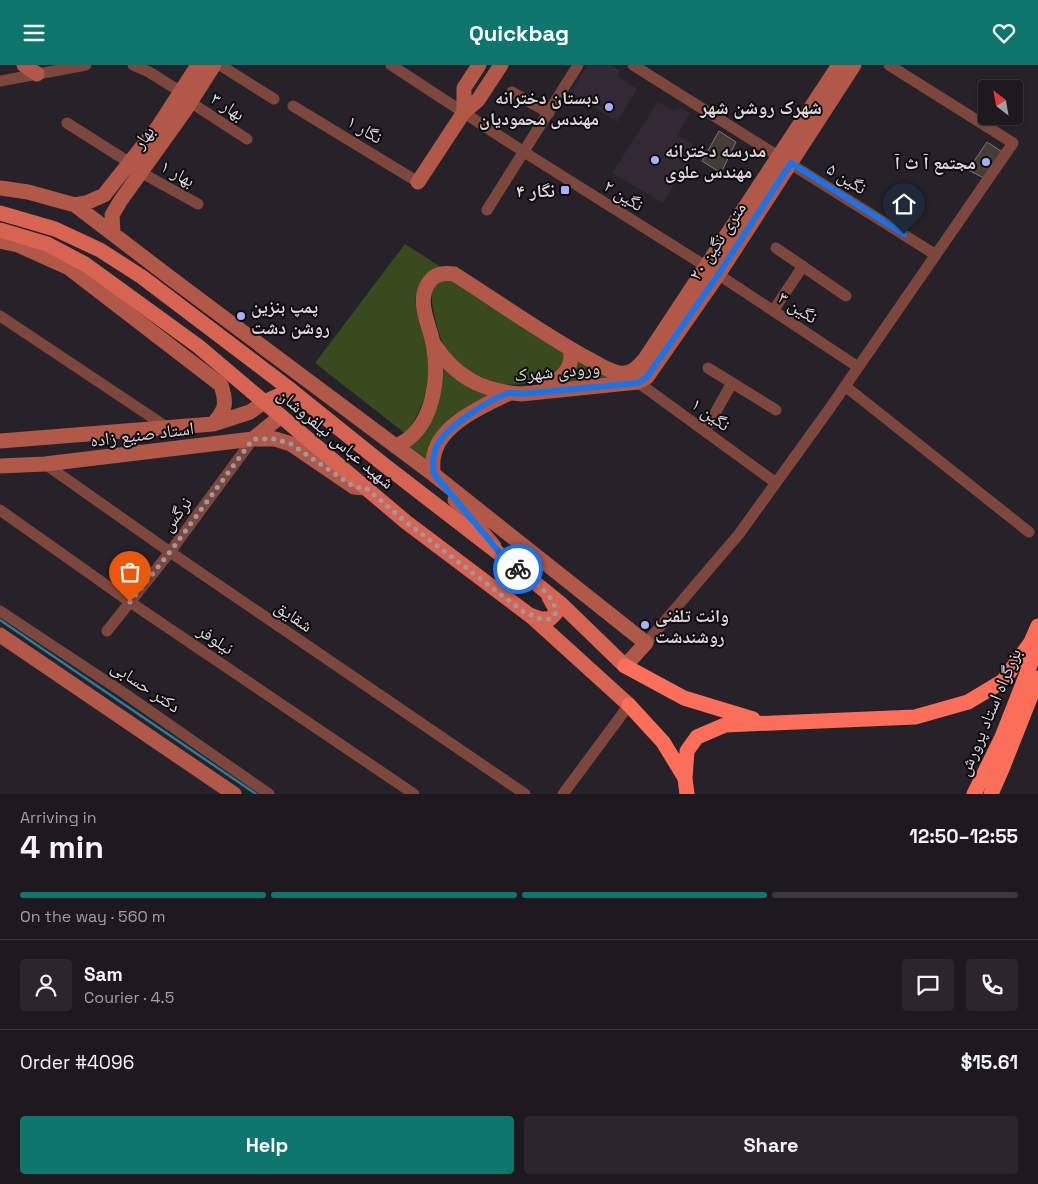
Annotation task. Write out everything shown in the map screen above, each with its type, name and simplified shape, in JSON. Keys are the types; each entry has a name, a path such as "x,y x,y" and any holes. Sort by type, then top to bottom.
{"highway":[{"path":"687,794 684,778 687,751 697,737 725,725 915,717 968,702 1003,681 1031,642 1038,626"},
{"name":"بزرگراه استاد پرورش","path":"974,794 1002,737 1038,645"},
{"path":"625,665 684,698 764,722"},
{"name":"بزرگراه استاد پرورش","path":"991,794 1038,678"},
{"path":"629,705 663,742 684,778"}],"main road":[{"name":"شهید عباس نیلفروشان","path":"0,213 55,229 100,250 142,277 291,390 382,464 505,559 546,593 625,665"},
{"name":"شهید عباس نیلفروشان","path":"0,230 47,244 85,264 182,345 198,346 406,522 524,612 629,705"},
{"path":"264,403 291,390"},
{"path":"281,416 291,390"},
{"path":"524,612 541,619 550,619 556,613 546,593"}],"street":[{"path":"24,65 37,74"},
{"path":"0,81 86,65"},
{"name":"بهار ۳","path":"134,65 149,72 247,139"},
{"name":"بهار","path":"185,97 198,65"},
{"name":"بهار","path":"113,233 112,215 135,168 185,97 214,65"},
{"path":"220,65 274,99"},
{"name":"نگین ۲","path":"391,65 524,152 713,271"},
{"path":"464,112 464,88 479,65"},
{"path":"418,182 464,112 478,100 500,65"},
{"path":"487,210 578,65"},
{"name":"نگین ۵","path":"633,65 936,255"},
{"name":"۲۰ متری نگین","path":"785,160 839,65"},
{"name":"۲۰ متری نگین","path":"632,378 647,377 785,160 854,65"},
{"path":"625,665 739,534 845,386 1013,143 889,65"},
{"path":"512,92 548,113"},
{"name":"نگار ۱","path":"293,106 418,182"},
{"name":"بهار ۱","path":"67,123 135,168 198,204"},
{"name":"بهار","path":"75,205 86,203 104,195 135,168"},
{"path":"0,188 28,191 75,205 434,474 646,643"},
{"path":"0,241 18,245 70,268 182,345 221,385 226,399 222,414 213,424"},
{"path":"776,248 846,296"},
{"path":"773,311 803,267"},
{"name":"نگین ۳","path":"713,271 858,367"},
{"path":"395,446 403,443 416,433 431,401 434,383 433,343 426,317 424,292 426,285 432,277 446,273 454,274 570,349 605,368 632,378"},
{"path":"171,299 172,279"},
{"path":"0,316 168,428"},
{"path":"433,343 448,363 468,379 484,387 510,393"},
{"path":"540,391 552,385 567,370 572,357 570,349"},
{"path":"708,368 776,410"},
{"name":"ورودی شهرک","path":"434,474 434,454 438,444 449,429 474,412 510,393 540,391 632,378"},
{"name":"نگین ۱","path":"632,378 776,483"},
{"path":"705,431 732,383"},
{"path":"845,386 1028,532"},
{"name":"استاد صنیع زاده","path":"0,441 213,424 250,412 264,403"},
{"path":"253,439 281,416"},
{"path":"137,431 140,454"},
{"name":"استاد صنیع زاده","path":"0,466 45,464 253,439 275,439 291,444 354,487 366,488"},
{"name":"نرگس","path":"107,631 170,552 253,439"},
{"name":"شقایق","path":"45,464 170,552 525,794"},
{"path":"434,474 505,559"},
{"name":"نیلوفر","path":"0,510 130,602 414,794"},
{"name":"دکتر حسابی","path":"0,611 121,691 269,794"},
{"path":"0,635 234,794"},
{"path":"563,794 629,705"}],"shaded area":[{"name":"دبستان دخترانه مهندس محمودیان","path":"588,65 611,65 619,70 619,77 637,89 617,122 570,92"},
{"name":"مدرسه دخترانه مهندس علوی","path":"658,102 672,110 682,108 690,113 677,135 697,147 663,203 612,173"}],"green space":[{"path":"405,244 441,267 424,283 416,298 415,303 428,355 428,385 417,416 406,434 315,363"},
{"path":"447,278 562,350 564,360 561,368 545,379 512,385 488,380 465,369 453,358 442,342 432,303 432,294 435,286"},
{"path":"576,356 615,380 558,384"},
{"path":"439,361 452,375 464,384 496,395 478,403 427,465 404,448 413,443"}],"building":[{"path":"719,131 736,142 721,173 702,161"},
{"name":"مجتمع آ ث آ","path":"987,142 1004,153 986,179 968,170"}],"waterway":[{"path":"0,620 256,794"}],"way so far":[{"path":"130,602 170,552 253,439 275,439 291,444 354,487 366,488 406,522 524,612 541,619 550,619 556,613 546,593 518,569"}],"place":[{"name":"دبستان دخترانه مهندس محمودیان","path":"609,107"},
{"name":"مدرسه دخترانه مهندس علوی","path":"655,160"},
{"name":"مجتمع آ ث آ","path":"986,162"},
{"name":"نگار ۴","path":"565,190"},
{"name":"پمپ بنزین روشن دشت","path":"241,316"},
{"name":"وانت تلفنی روشندشت","path":"645,625"}],"district":[{"name":"شهرک روشن شهر","path":"761,107"}],"route":[{"path":"518,569 505,559 434,474 434,454 438,444 449,429 474,412 510,393 521,394 638,383 647,377 718,275 791,163 904,234"}]}
